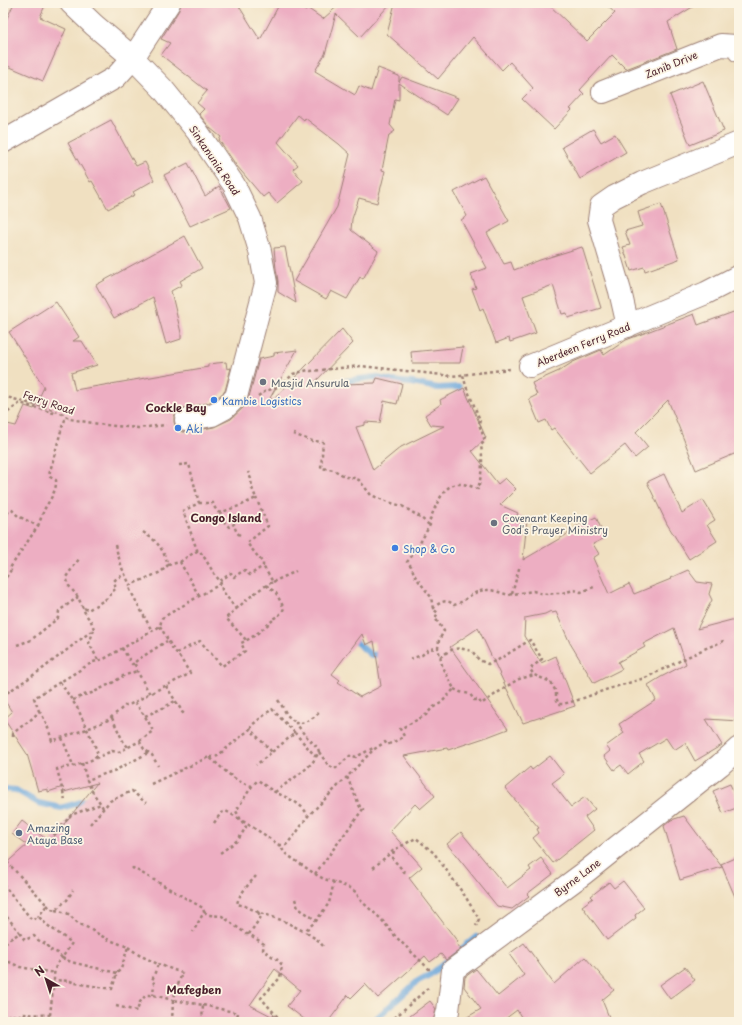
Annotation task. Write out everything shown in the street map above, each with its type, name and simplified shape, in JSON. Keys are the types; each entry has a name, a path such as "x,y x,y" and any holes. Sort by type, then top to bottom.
{"street":[{"name":"Sinkanunia Road","path":"71,3 133,58 162,88 196,131 234,185 250,218 260,251 266,283 236,397"},
{"path":"3,142 116,77 133,58 169,3"},
{"name":"Zanib Drive","path":"603,92 721,45 736,46 739,51"},
{"path":"628,326 620,291 599,220 601,206 614,197 642,183 739,143"},
{"name":"Aberdeen Ferry Road","path":"530,366 706,293 739,276"},
{"path":"186,420 212,415 224,408 236,397"},
{"name":"Byrne Lane","path":"454,970 582,874 720,765 739,748"},
{"path":"445,1022 454,970"}],"path":[{"name":"Aberdeen Ferry Road","path":"236,397 248,398 258,396 266,391 281,386 293,374 308,370 311,371 362,366 452,376 530,366"},
{"path":"463,375 480,420 479,424 485,441 481,445 481,476 478,488 461,484 452,485 442,494 428,524 430,525 415,552 407,562 411,566 415,576 431,596 433,609 438,613 435,618 444,631 439,640 438,648 442,665 454,689 470,694 474,700 479,700 481,704 519,679 534,675"},
{"name":"Ferry Road","path":"3,396 50,409 63,414 70,419 105,425 138,428 161,426 186,420"},
{"path":"3,416 20,403 70,419"},
{"path":"3,582 11,570 10,568 38,526 44,510 52,496 56,480 49,475 62,427 65,420 70,419"},
{"path":"293,434 323,442 321,468 334,470 346,478 354,478 359,480 371,495 402,506 420,517 428,524"},
{"path":"179,465 189,464 200,503"},
{"path":"248,472 251,479 252,488 268,526 247,543 263,563 263,566 272,582"},
{"path":"220,514 256,498"},
{"path":"236,609 222,590 220,582 199,550 197,550 183,511 200,503 213,503 224,523 229,527 234,524 236,531 240,535"},
{"path":"3,516 5,517 9,511 12,510 18,516 38,526"},
{"path":"143,532 158,543 162,548 168,565"},
{"path":"115,545 130,586 129,588 152,631"},
{"path":"130,586 160,572 168,565 180,562 199,550"},
{"path":"79,559 66,577 69,586 78,597 86,616 91,621 94,629 89,643 98,660"},
{"path":"180,562 199,596"},
{"path":"512,594 520,565"},
{"path":"160,626 104,659 98,660 34,698 39,711 44,717 52,741 108,720 126,705 135,702 150,692 150,694 190,673 177,652 174,651 167,641 160,626 162,618 210,589 231,573 234,577 244,570 250,575 263,566"},
{"path":"247,641 226,618 266,585 296,571"},
{"path":"83,608 88,610 106,600 116,588 114,581 125,574"},
{"path":"177,652 200,641 222,666 245,651 241,643 247,641 262,630 273,620 272,619 281,614 284,608 276,593 266,585"},
{"path":"433,609 438,604 447,601 451,602 454,606 462,603 480,590 491,590 509,595 533,591 548,594 574,590 583,591 594,587"},
{"path":"17,645 31,640 58,618 59,611 78,597"},
{"path":"3,697 5,694 41,670 94,629"},
{"path":"440,657 452,649 460,648 472,651 479,660 488,664 498,660 530,640 542,659 530,669 534,675 551,682 556,692 556,698 559,704 563,704 644,678 726,640"},
{"path":"135,664 135,662 167,641"},
{"path":"122,648 132,664 135,664 150,692"},
{"path":"410,659 422,655 429,649 438,648"},
{"path":"73,700 92,693 123,676 138,671"},
{"path":"60,682 78,708 95,746 98,755 92,759"},
{"path":"166,686 185,715"},
{"path":"385,742 387,745 404,736 400,729 426,716 432,708 441,703 454,689"},
{"path":"278,700 287,715 318,748 328,765 335,769 351,755 356,758 385,742"},
{"path":"145,716 175,701"},
{"path":"65,800 57,769 82,763 112,751 119,752 138,742 153,731 152,727 135,702"},
{"path":"151,784 209,757 216,757 272,709 316,757"},
{"path":"13,736 16,730 34,717 39,711"},
{"path":"296,723 312,719 320,712"},
{"path":"112,718 123,741 128,747"},
{"path":"250,729 272,752"},
{"path":"256,765 295,733"},
{"path":"62,738 73,765"},
{"path":"138,742 152,756 158,766"},
{"path":"279,845 286,845 308,816 373,750 385,742"},
{"path":"275,792 302,772 314,760 319,752"},
{"path":"88,780 116,770 148,753"},
{"path":"209,757 236,780 252,786"},
{"path":"82,763 93,793 103,808"},
{"path":"315,874 363,810 360,807 347,777"},
{"path":"220,854 238,840 246,827 236,811 252,786 258,780 275,792 290,798 305,809 308,816"},
{"path":"90,824 110,802 132,791 146,803"},
{"path":"50,840 71,814 101,804"},
{"path":"214,823 220,813 226,811 241,820 279,845 286,854 315,874 324,879 350,888 357,893 359,899 381,919 406,947 429,969 454,970"},
{"path":"373,868 394,850 416,838 434,853 465,896 479,919 472,932"},
{"path":"394,850 392,858 407,875"},
{"path":"8,862 50,909 67,913 78,923 107,939 128,947 139,955 158,964 182,972 174,1000 172,1022"},
{"path":"132,869 133,868 203,908 204,912 209,915 213,914 222,916 244,933 250,934 264,944 263,950 279,961 282,965 280,978 261,998 282,1022"},
{"path":"256,876 241,895 237,904 284,921 307,933 319,941 323,946"},
{"path":"307,933 307,929 316,921 329,903 334,882"},
{"path":"3,884 32,920 38,917 47,905"},
{"path":"55,910 66,900 73,890"},
{"path":"295,899 298,908 316,921"},
{"path":"3,912 25,940 34,936 38,940 48,945 48,949 58,952 62,958 71,962 117,973"},
{"path":"193,932 204,912"},
{"path":"250,934 261,917 258,912"},
{"path":"38,917 72,943 56,965 50,1015 52,1016 51,1022"},
{"path":"3,945 20,933"},
{"path":"54,980 70,981 82,985 112,989 117,973 121,969 128,947"},
{"path":"3,959 20,967 54,973"},
{"path":"153,995 154,983 152,981 158,964"},
{"path":"390,1022 431,985 454,970"},
{"path":"116,1006 137,1011 140,1002 146,995 153,995 238,1013 236,1022"},
{"path":"202,1022 203,1005"},
{"path":"3,1020 7,1019 9,1016 19,1016 21,1014 50,1015"},
{"path":"269,1022 275,1014"}],"building":[{"path":"14,3 46,3 40,17 66,29 43,81 3,64 3,27"},
{"path":"181,3 237,3 260,40 280,3 291,3 306,11 307,8 323,19 341,3 391,3 360,37 336,14 325,54 315,71 355,95 359,86 371,91 378,68 399,76 399,82 402,77 458,98 447,115 399,83 399,100 395,99 390,125 395,131 389,135 382,170 385,171 377,203 359,198 352,219 351,230 378,251 363,279 360,277 347,299 331,291 326,299 294,281 337,207 350,154 305,118 304,120 298,115 278,142 298,165 293,169 303,181 277,203 268,193 263,197 236,165 219,140 221,137 210,128 199,114 204,109 197,103 207,91 161,55 170,43 161,39 179,10"},
{"path":"395,3 547,3 587,41 615,13 604,3 699,3 668,22 677,49 626,69 612,55 580,90 584,94 570,109 572,110 554,129 522,99 533,88 510,62 502,70 473,37 438,79 387,34"},
{"path":"703,81 724,131 690,145 670,95"},
{"path":"111,120 136,166 145,162 154,180 133,192 135,195 108,209 92,181 90,182 68,143"},
{"path":"593,129 601,142 615,134 626,152 580,179 562,147"},
{"path":"188,163 205,196 219,186 231,208 190,226 164,175"},
{"path":"484,176 509,221 487,233 504,264 511,262 514,270 582,247 601,308 568,318 567,313 562,314 553,285 523,296 536,333 510,342 509,338 496,343 483,308 480,310 472,289 476,288 471,274 487,268 461,220 467,216 454,192"},
{"path":"661,204 679,259 645,271 644,267 631,271 623,247 630,245 625,231 642,226 638,212"},
{"path":"185,236 202,268 180,281 182,285 171,291 181,333 181,339 166,344 153,297 114,318 96,285"},
{"path":"285,247 296,303 278,292 274,248"},
{"path":"56,302 79,337 73,341 82,341 97,365 71,373 75,390 110,384 111,386 111,384 208,367 208,364 226,362 227,369 231,368 225,391 208,403 183,408 174,416 176,428 182,432 188,432 214,427 231,419 245,406 248,401 259,359 274,356 274,353 297,350 270,398 273,400 342,329 353,343 312,385 375,383 377,378 402,384 397,404 384,401 380,423 365,422 365,425 356,427 373,470 401,447 444,426 431,425 425,415 441,404 440,400 464,388 486,438 472,451 498,484 505,478 516,489 500,505 518,513 517,515 527,520 523,560 576,529 575,527 596,517 605,538 593,544 599,554 593,558 609,594 629,584 634,594 671,579 670,578 688,570 697,582 712,584 709,594 712,600 697,629 739,618 739,721 706,719 722,745 695,761 685,743 674,750 666,738 639,754 644,761 628,774 621,765 614,770 604,756 610,751 606,746 624,733 619,724 656,700 648,685 686,664 674,628 643,644 645,647 618,662 622,669 594,683 570,643 556,612 552,613 551,611 545,614 525,618 524,636 541,663 556,656 575,706 523,723 478,628 450,647 508,729 448,750 447,748 404,756 435,796 420,809 415,804 390,831 422,867 409,878 458,942 456,943 461,949 446,960 441,954 430,962 425,956 378,998 365,984 351,998 348,995 328,1022 308,1022 287,1006 300,990 275,969 250,1005 283,1022 3,1022 3,866 27,845 12,834 22,821 54,845 52,839 97,783 64,792 63,787 48,792 48,789 38,791 27,754 4,719 12,712 3,698 3,423 16,426 25,406 34,409 44,387 9,332","holes":["362,634 366,645 374,641 381,686 360,697 338,682 340,680 332,674"]},
{"path":"739,310 739,452 696,470 668,400 636,432 648,447 635,458 625,445 590,473 554,428 551,430 546,420 539,423 529,399 537,395 532,383 559,371 573,362 601,350 604,355 626,340 694,314 698,325"},
{"path":"463,347 460,363 412,363 411,352"},
{"path":"664,474 682,513 703,500 715,520 707,525 717,541 689,559 667,524 647,482"},
{"path":"550,756 564,774 552,783 571,807 585,797 595,809 585,817 594,830 553,863 533,838 539,833 537,829 539,828 505,788 530,767 532,770"},
{"path":"730,784 739,807 723,813 713,791"},
{"path":"684,816 722,867 680,880 664,826 671,820"},
{"path":"461,832 507,888 531,870 529,867 541,858 553,874 527,894 529,896 512,909 497,906 447,844"},
{"path":"739,856 739,906 721,864"},
{"path":"623,881 644,908 635,915 636,918 607,940 582,906 593,898 591,896 609,882 614,888"},
{"path":"524,943 554,984 585,957 614,990 602,1000 611,1022 524,1022 517,1010 501,1022 459,1022 481,1009 464,987 465,977 476,969 498,996 524,975 509,954"},
{"path":"685,967 695,980 670,999 660,985"},
{"path":"430,1001 436,1009 433,1022 402,1022"}],"waterway":[{"path":"332,388 333,386 346,381 374,377 438,388 459,387"},
{"path":"350,637 371,655 384,653"},
{"path":"3,789 16,790 38,803 61,808 88,800"},
{"path":"372,1022 418,981 431,974 476,937"}],"place":[{"name":"Masjid Ansurula","path":"263,382"},
{"name":"Kambie Logistics","path":"214,400"},
{"name":"Aki","path":"178,428"},
{"name":"Covenant Keeping God's Prayer Ministry","path":"494,523"},
{"name":"Shop & Go","path":"395,548"},
{"name":"Amazing Ataya Base","path":"19,833"}],"district":[{"name":"Cockle Bay","path":"176,407"},
{"name":"Congo Island","path":"226,517"},
{"name":"Mafegben","path":"194,989"}]}
